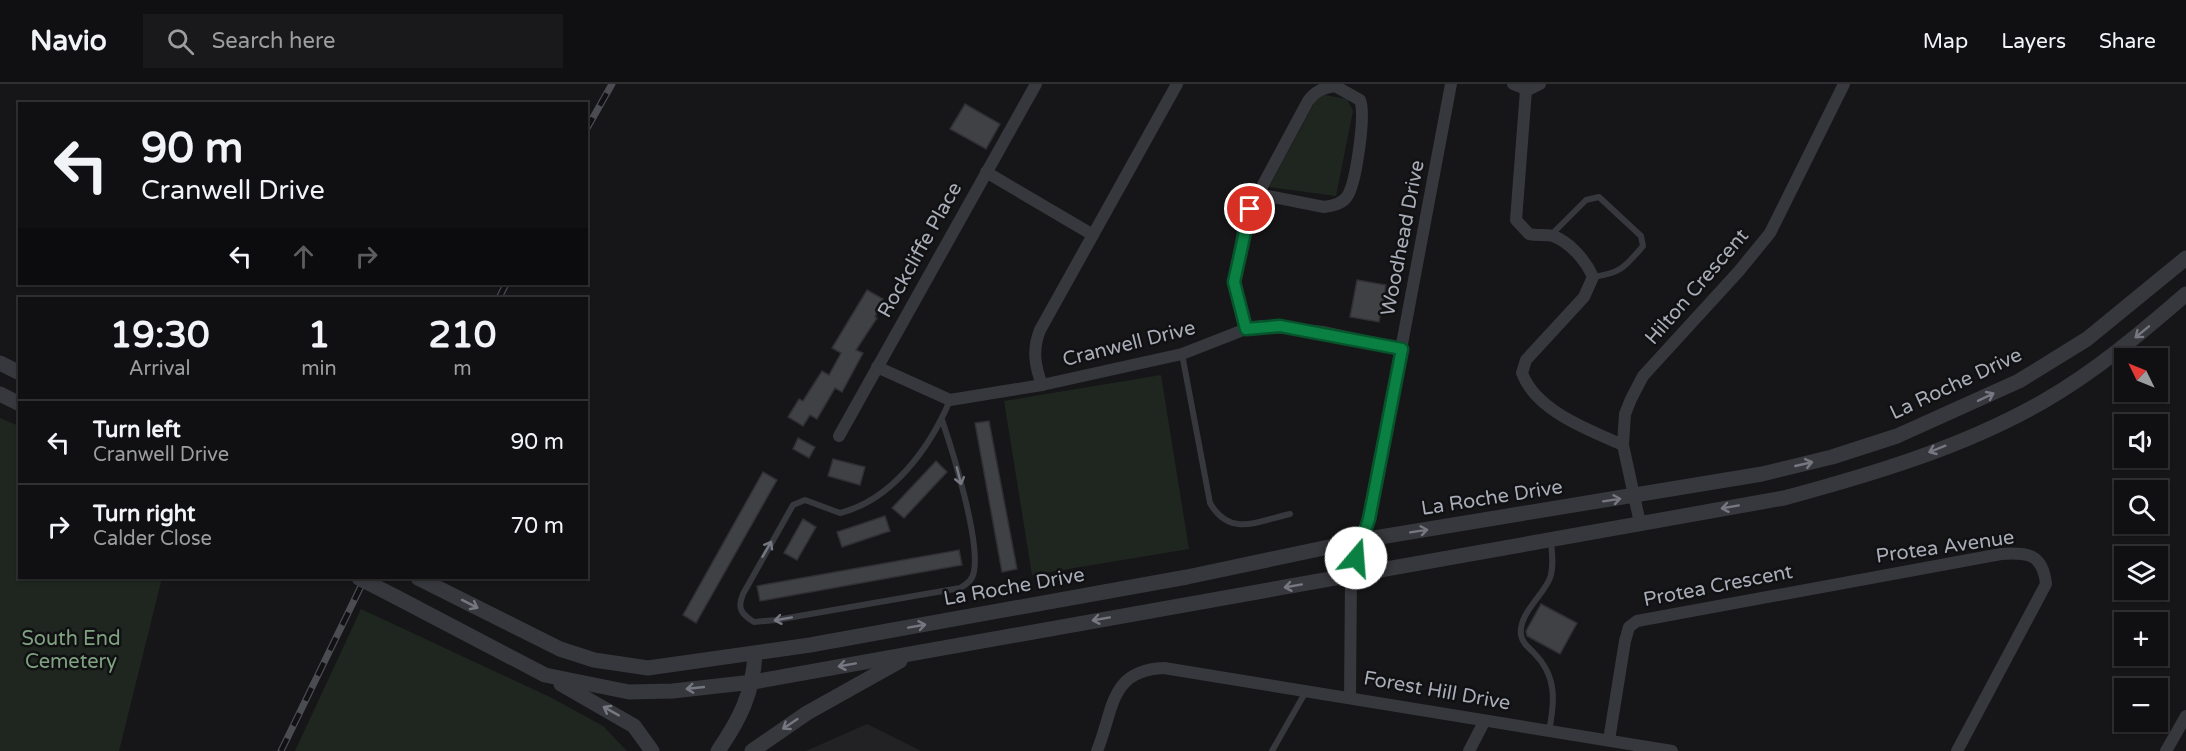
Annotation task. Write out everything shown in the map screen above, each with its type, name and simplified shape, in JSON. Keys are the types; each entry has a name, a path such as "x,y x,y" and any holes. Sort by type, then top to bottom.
{"street":[{"name":"Rockcliffe Place","path":"839,436 1036,84"},
{"name":"Cranwell Drive","path":"1042,386 1036,367 1036,340 1177,84"},
{"name":"Woodhead Drive","path":"1362,540 1369,519 1451,84"},
{"path":"1513,84 1526,90 1540,84"},
{"name":"Hilton Crescent","path":"1640,523 1623,445 1625,414 1643,376 1739,271 1770,232 1844,84"},
{"path":"1246,329 1234,282 1244,226 1258,194 1313,94 1335,86 1360,100 1363,114 1354,173 1349,194 1344,200 1334,206 1324,207 1258,194"},
{"path":"1526,90 1516,220 1529,234 1539,237 1551,236 1578,255 1593,277 1584,297 1526,360 1522,373 1530,389 1552,408 1582,427 1623,445"},
{"path":"986,172 1093,235"},
{"name":"La Roche Drive","path":"755,654 1175,579 1362,540 1762,474 1832,458 1953,413 2019,381 2087,339 2186,258"},
{"path":"545,675 629,692 673,691 753,682 1784,498 1874,474 1970,436 2043,402 2097,367 2186,294"},
{"name":"Cranwell Drive","path":"950,400 1042,386 1182,354 1246,329 1280,326 1402,349"},
{"path":"0,363 18,372"},
{"path":"878,367 950,400"},
{"path":"0,394 18,403"},
{"name":"Forest Hill Drive","path":"1362,540 1351,576 1350,698 1484,722 1672,751"},
{"name":"Protea Avenue","path":"1823,586 2001,554 2028,554 2041,564 2046,584 2040,600 1957,751"},
{"path":"361,579 545,675 628,722 642,735 652,751"},
{"path":"420,579 537,639 594,660 648,668 755,654 753,682 739,718 718,751"},
{"name":"Protea Crescent","path":"1609,740 1625,641 1633,624 1647,618 1823,586"},
{"path":"752,751 807,713 914,653"},
{"path":"1097,751 1119,689 1138,671 1164,668 1305,693 1350,698"},
{"path":"2166,751 2186,716"},
{"path":"1469,751 1484,722"}],"lane":[{"path":"1551,236 1586,200 1599,197 1641,236 1643,246 1625,268 1611,274 1593,277"},
{"path":"1182,354 1210,503 1218,516 1225,522 1242,525 1290,514"},
{"path":"942,420 961,486 974,550 974,573 967,584 960,588 769,621 754,622 743,614 739,604 743,594 794,505 805,500 840,513 869,504 888,489 916,457 942,420 950,400"},
{"path":"1549,731 1554,709 1550,676 1543,664 1524,643 1521,632 1527,613 1550,578 1551,539"},
{"path":"1272,751 1305,693"}],"shaded area":[{"path":"867,724 921,751 806,751"}],"green space":[{"path":"1319,94 1347,99 1353,111 1336,196 1269,187"},
{"path":"1161,375 1189,549 1032,575 1004,401"},
{"name":"South End Cemetery","path":"0,418 18,426 18,579 162,579 119,751 0,751"},
{"path":"361,609 552,698 603,726 627,751 295,751"}],"building":[{"path":"965,104 1000,124 986,149 950,129"},
{"path":"1357,280 1386,285 1379,322 1350,317"},
{"path":"867,290 883,299 875,317 877,318 856,350 863,353 842,392 835,388 817,419 810,415 803,426 788,417 799,399 803,401 822,371 829,375 841,353 832,348"},
{"path":"989,421 1017,569 1002,572 975,423"},
{"path":"798,438 815,447 809,458 793,449"},
{"path":"833,459 865,467 860,485 828,476"},
{"path":"936,461 947,472 904,518 892,508"},
{"path":"763,472 777,480 696,623 683,615"},
{"path":"885,516 890,531 842,547 837,532"},
{"path":"803,519 816,527 797,560 784,553"},
{"path":"959,550 962,565 760,601 757,586"},
{"path":"1541,604 1577,623 1560,654 1527,636 1526,631"}],"railway":[{"path":"588,126 612,84"},
{"path":"500,297 506,285"},
{"path":"281,751 365,579"}],"route":[{"path":"1250,209 1244,226 1234,282 1246,329 1280,326 1324,332 1402,349 1369,519 1356,558"}]}
